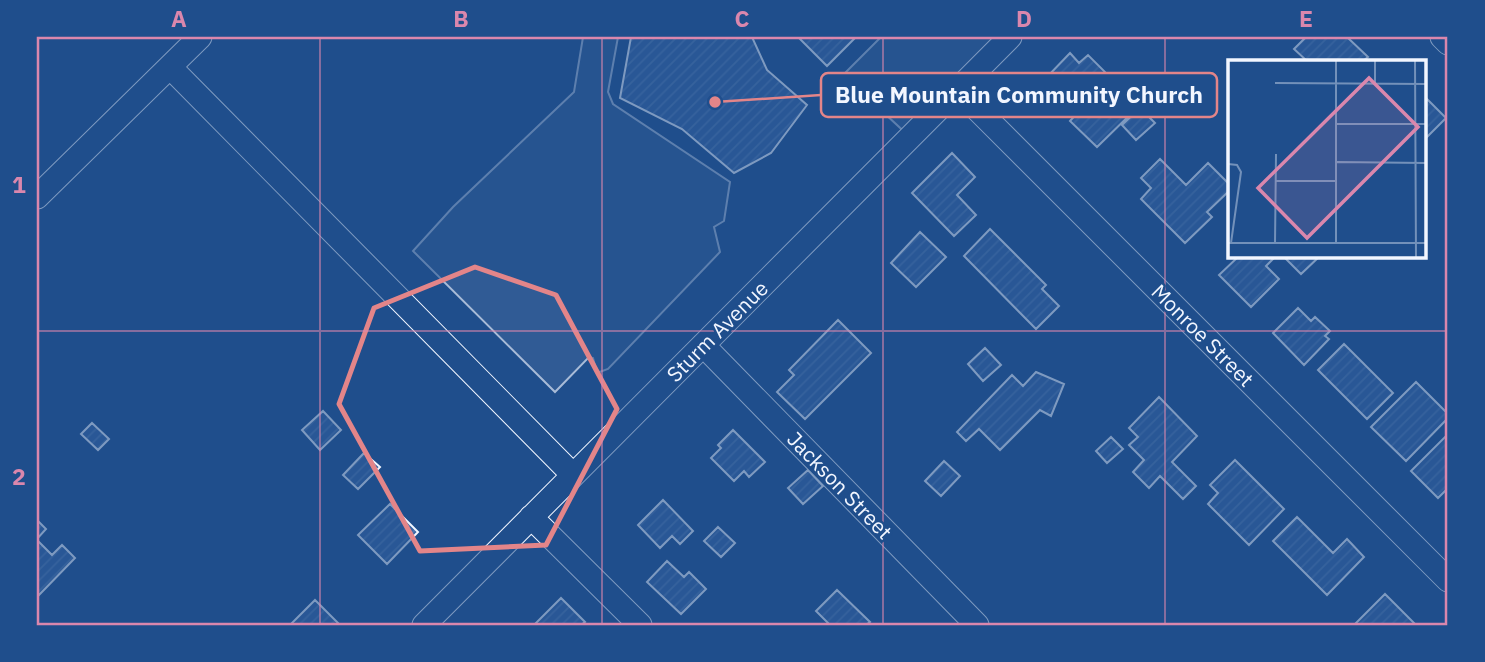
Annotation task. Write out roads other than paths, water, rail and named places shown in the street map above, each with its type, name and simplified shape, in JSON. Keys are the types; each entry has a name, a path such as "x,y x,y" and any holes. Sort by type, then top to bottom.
{"street":[{"path":"37,197 200,37"},
{"name":"Sturm Avenue","path":"424,625 1010,37"},
{"path":"1442,37 1448,43"},
{"path":"170,67 573,475"},
{"name":"Monroe Street","path":"957,89 1448,580"},
{"name":"Jackson Street","path":"703,345 977,625"},
{"path":"531,517 640,625"}],"place":[{"name":"Blue Mountain Community Church","path":"715,102"}]}
